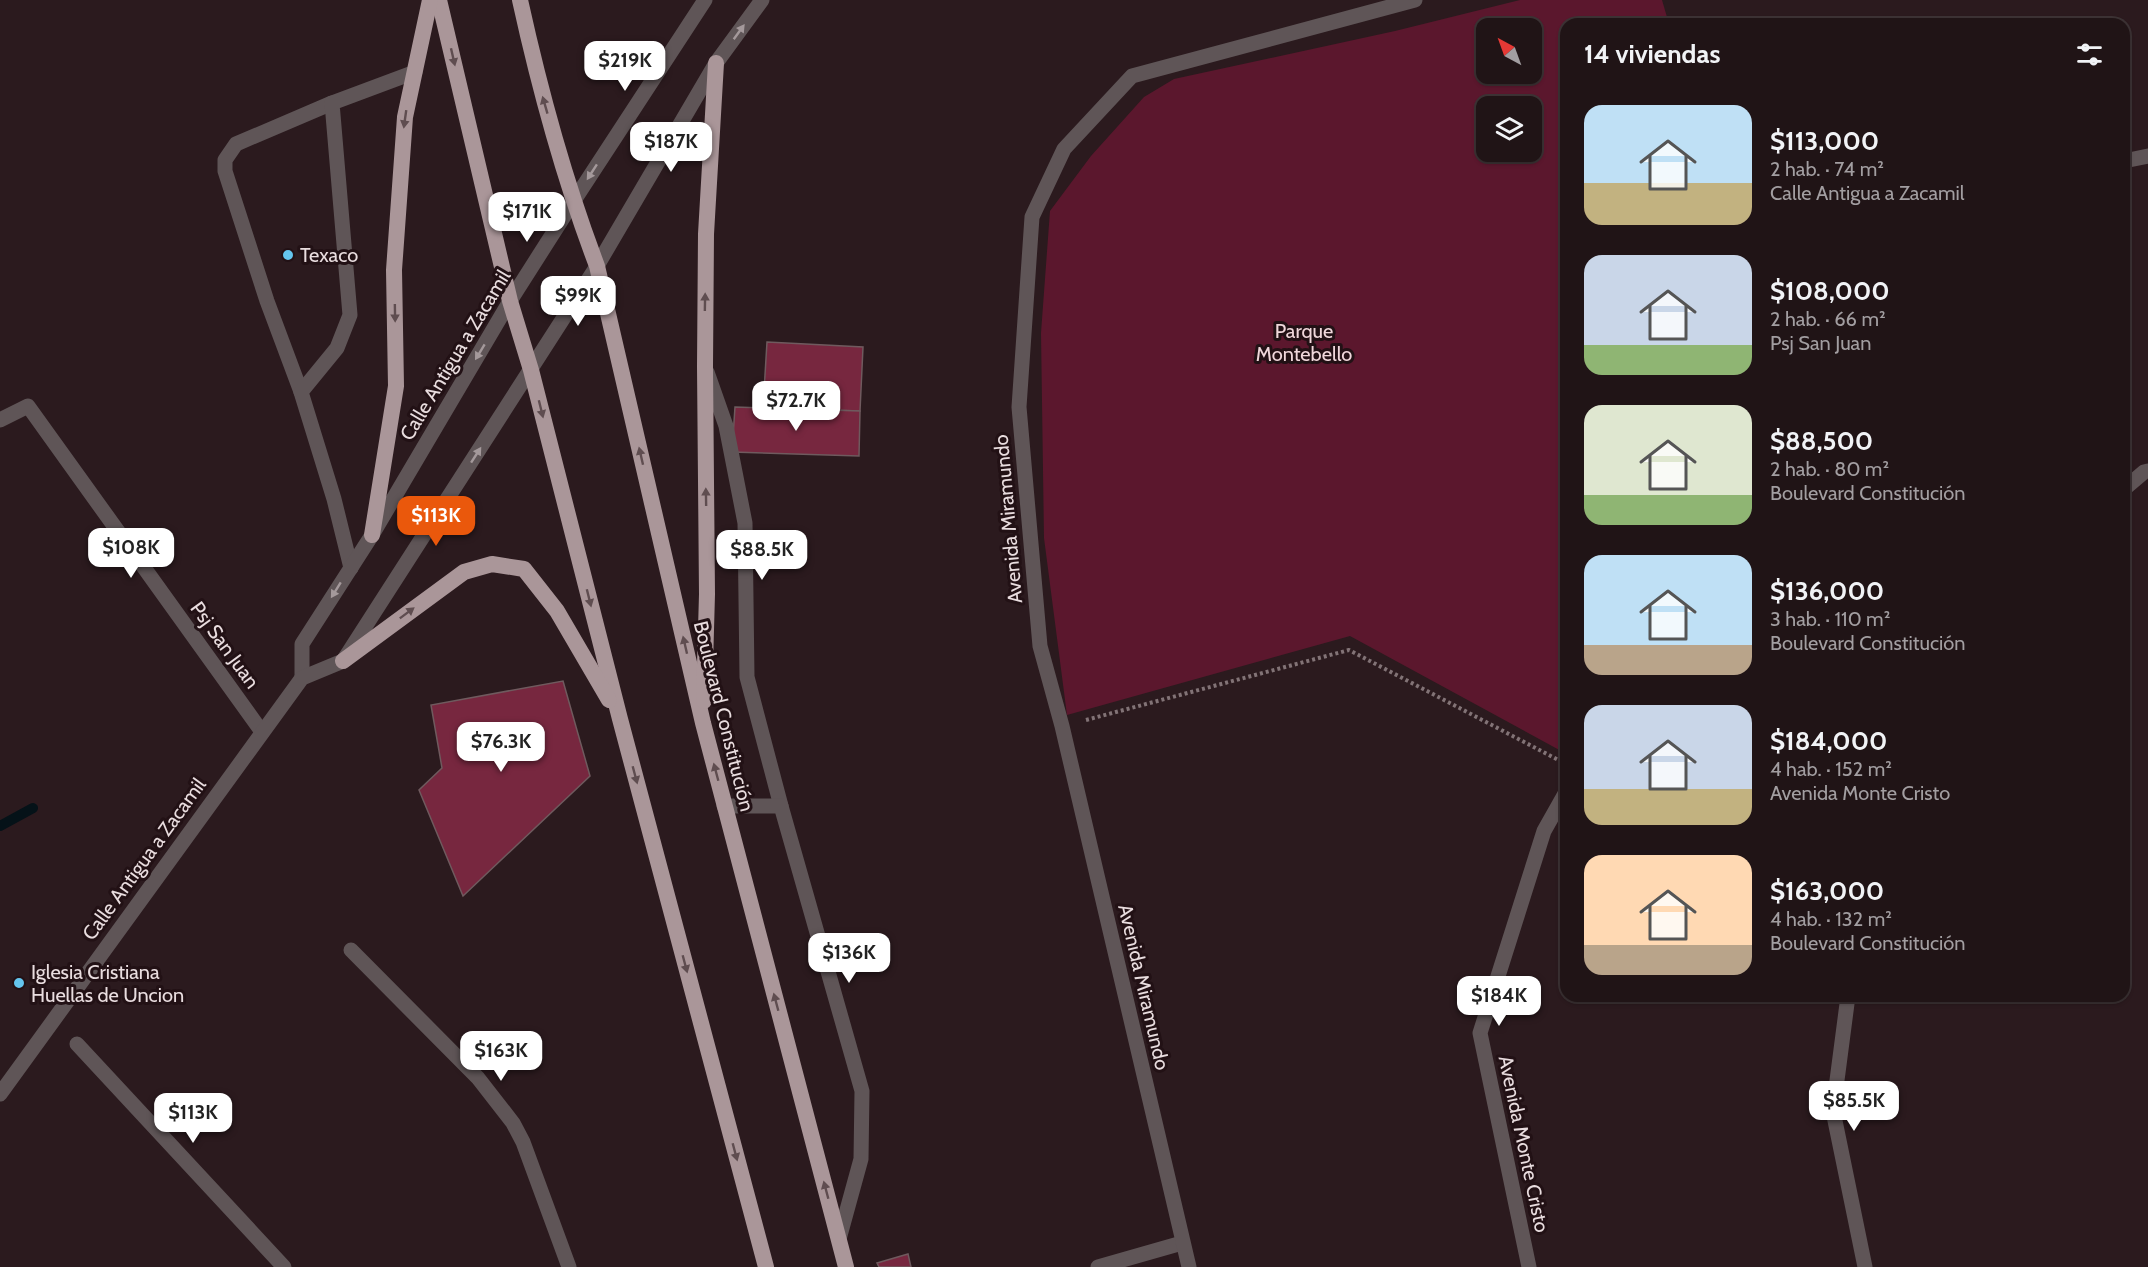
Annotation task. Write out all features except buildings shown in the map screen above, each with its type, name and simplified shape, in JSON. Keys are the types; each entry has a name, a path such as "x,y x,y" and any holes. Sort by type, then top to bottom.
{"highway":[{"path":"372,535 396,386 394,270 405,117 430,0"},
{"path":"439,0 510,301 531,370 620,719 766,1267"},
{"name":"Boulevard Constitución","path":"520,0 538,82 573,202 597,266 703,723 846,1267"},
{"path":"703,723 707,594 706,234 716,63"},
{"path":"343,661 464,572 492,564 524,569 557,611 620,719"}],"street":[{"name":"Calle Antigua a Zacamil","path":"0,1094 302,678 302,644 372,535 510,301 705,0"},
{"path":"302,678 343,661 597,266 716,63 762,0"},
{"name":"Avenida Miramundo","path":"1189,1267 1062,726 1040,646 1019,407 1032,217 1064,149 1132,76 1415,0"},
{"path":"351,568 334,498 300,392 263,290 225,171 225,160 236,144 332,103 415,72"},
{"path":"300,392 337,348 350,315 332,103"},
{"path":"2130,160 2148,156"},
{"path":"705,367 726,426 745,523 747,677 862,1091 861,1158 839,1239"},
{"name":"Psj San Juan","path":"0,420 28,406 262,732"},
{"path":"2130,484 2148,471"},
{"name":"Avenida Monte Cristo","path":"1529,1267 1480,1033 1544,831 1560,803"},
{"path":"724,806 781,806"},
{"path":"351,950 478,1078 513,1123 524,1142 569,1267"},
{"path":"1847,1002 1833,1111 1864,1267"},
{"path":"77,1044 284,1267"},
{"path":"1098,1267 1182,1243"}],"path":[{"path":"1062,726 1349,650 1560,761"}],"green space":[{"name":"Parque Montebello","path":"1520,0 1662,0 1667,18 1560,18 1560,750 1350,636 1067,715 1044,538 1041,333 1050,211 1091,156 1144,97 1174,79 1395,31"}],"waterway":[{"path":"0,826 33,808"}],"place":[{"name":"Texaco","path":"288,255"},
{"name":"Iglesia Cristiana Huellas de Uncion","path":"19,983"}]}
